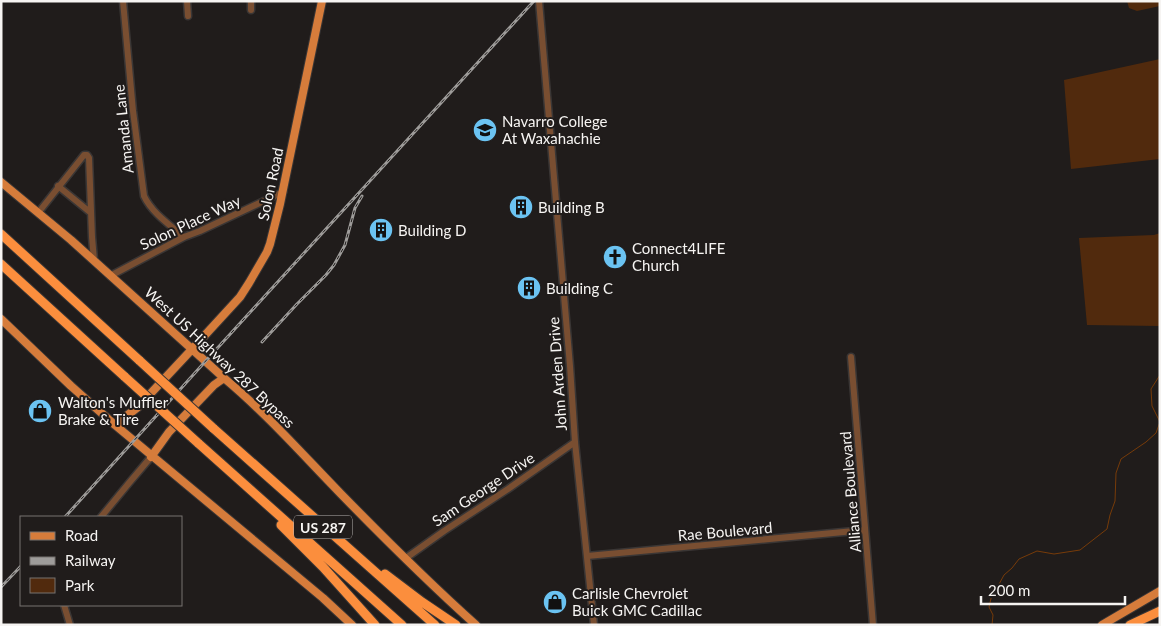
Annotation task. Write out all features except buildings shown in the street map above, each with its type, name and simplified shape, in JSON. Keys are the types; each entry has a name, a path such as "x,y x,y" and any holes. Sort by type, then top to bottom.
{"highway":[{"name":"US 287","path":"1,234 213,428 435,625"},
{"name":"US 287","path":"1,264 402,625"},
{"path":"267,504 268,509 274,516 375,625"},
{"path":"320,524 422,602 456,625"},
{"path":"1130,625 1160,611"},
{"path":"1136,625 1160,611"}],"main road":[{"name":"Solon Road","path":"115,425 138,407 240,297 264,259 270,244 283,192 322,1"},
{"name":"West US Highway 287 Bypass","path":"1,182 94,260 250,400 438,590 476,625"},
{"path":"1,320 71,386 151,457 303,582 352,625"},
{"path":"151,457 169,432 214,385 224,378"},
{"path":"1102,625 1160,591"}],"street":[{"name":"Amanda Lane","path":"123,1 134,120 144,196 154,211 184,237"},
{"path":"187,1 188,16"},
{"path":"251,1 251,10"},
{"name":"John Arden Drive","path":"539,1 575,442 594,625"},
{"path":"38,213 84,155 87,155 89,158 94,260"},
{"path":"58,186 91,212"},
{"name":"Solon Place Way","path":"110,276 184,237 283,192"},
{"path":"1,327 12,329"},
{"name":"Alliance Boulevard","path":"851,357 872,625"},
{"name":"Sam George Drive","path":"406,558 575,442"},
{"path":"102,516 151,457"},
{"name":"Rae Boulevard","path":"587,556 865,530"},
{"path":"64,606 70,625"}],"green space":[{"path":"1127,1 1160,1 1160,6 1137,11 1129,8"},
{"path":"1160,59 1160,159 1071,169 1064,80"},
{"path":"1160,233 1160,326 1087,325 1079,238 1154,235"}],"waterway":[{"path":"992,625 993,615 989,607 993,590 1019,559 1037,551 1054,554 1080,550 1107,529 1115,501 1116,473 1121,459 1156,433 1160,422 1152,406 1151,389 1160,375"}],"railway":[{"path":"66,516 534,1"},
{"path":"262,342 334,265 345,245 355,208 362,196"},
{"path":"1,587 20,567"}],"place":[{"name":"Navarro College At Waxahachie","path":"485,130"},
{"name":"Building B","path":"521,207"},
{"name":"Building D","path":"381,230"},
{"name":"Connect4LIFE Church","path":"615,257"},
{"name":"Building C","path":"529,288"},
{"name":"Walton's Muffler Brake & Tire","path":"40,411"},
{"name":"Carlisle Chevrolet Buick GMC Cadillac","path":"555,602"}]}
